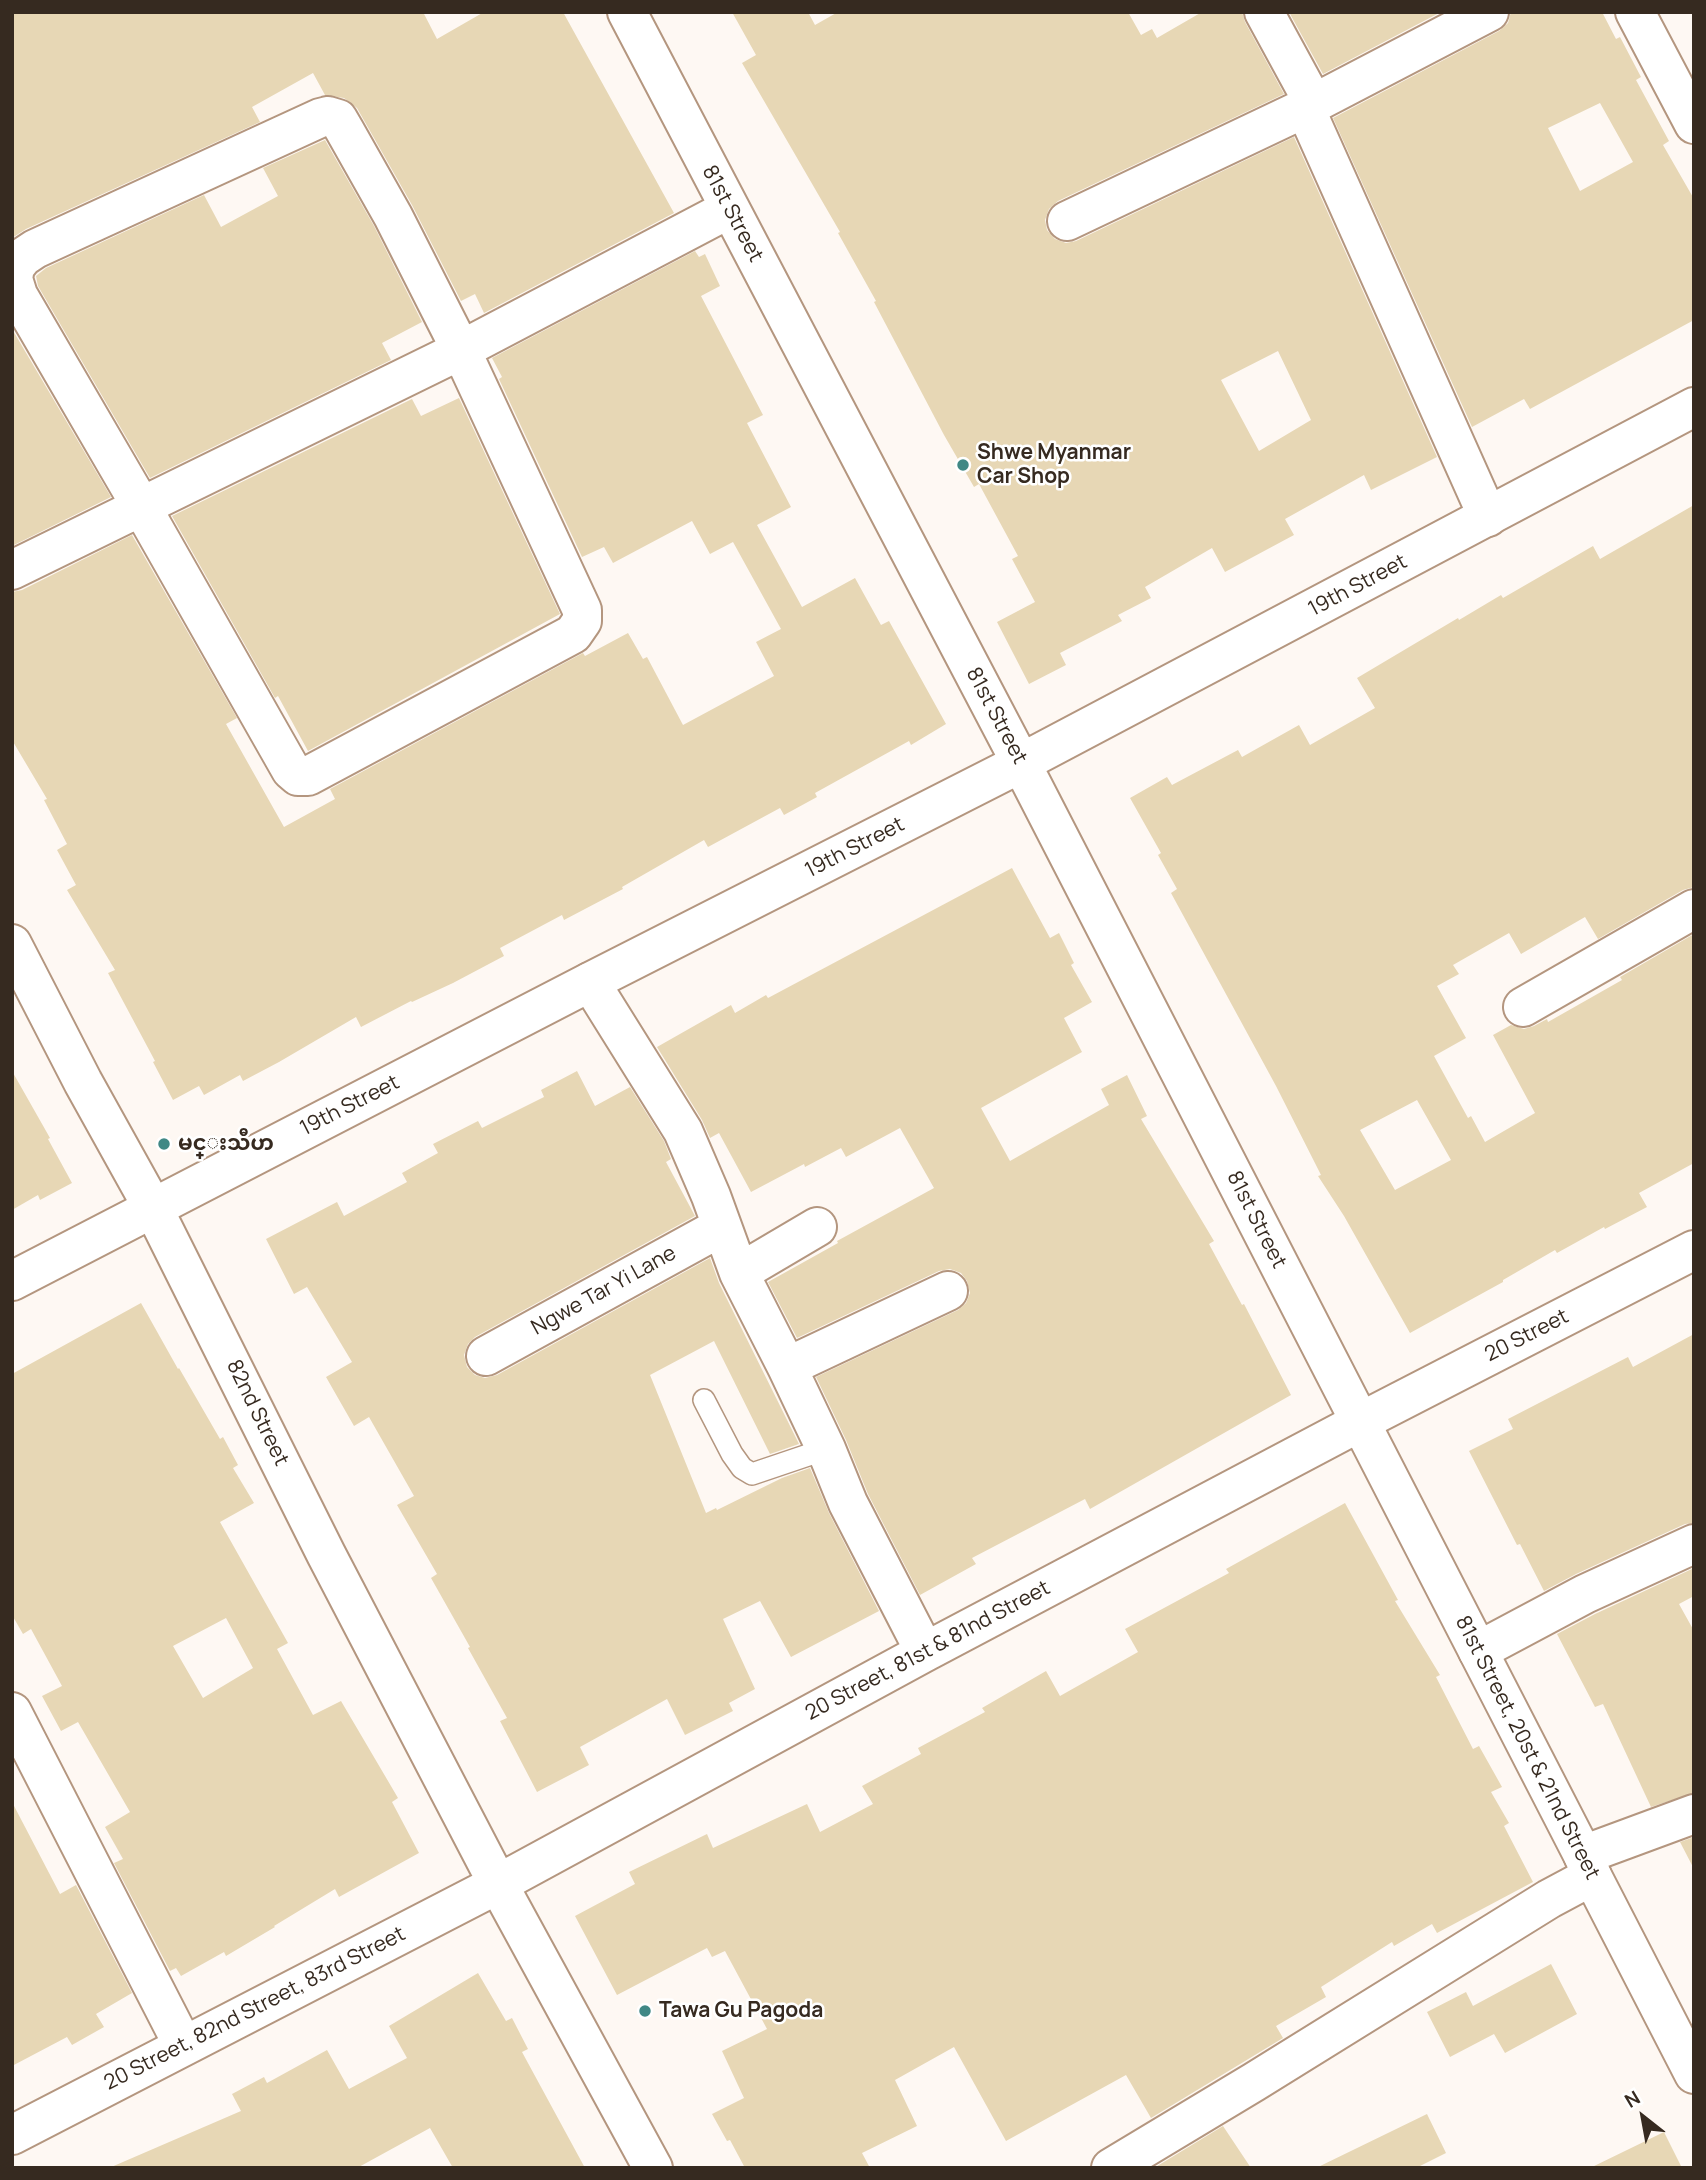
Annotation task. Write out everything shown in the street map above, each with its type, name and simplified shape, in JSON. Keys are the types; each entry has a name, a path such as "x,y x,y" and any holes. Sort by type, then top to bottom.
{"street":[{"name":"81st Street","path":"627,12 1021,764 1360,1422"},
{"path":"1264,12 1309,105 1488,517"},
{"path":"1067,221 1309,105 1489,12"},
{"path":"1635,12 1694,124"},
{"path":"328,116 338,119 359,155 461,350 582,610 582,621 573,634 308,776 298,776 290,770 18,295 13,279 15,267 35,249 328,116"},
{"path":"12,570 461,350 729,209"},
{"name":"19th Street","path":"12,1281 590,982 1021,764 1694,407"},
{"path":"1522,1007 1694,909"},
{"name":"82nd Street","path":"12,944 83,1082 153,1208 326,1554 498,1884 653,2168"},
{"path":"590,982 683,1131 711,1196 739,1273 826,1449 848,1503 925,1652"},
{"name":"Ngwe Tar Yi Lane","path":"486,1356 721,1227"},
{"path":"739,1273 817,1227"},
{"name":"20 Street","path":"1360,1422 1694,1250"},
{"path":"787,1367 948,1291"},
{"name":"81st Street, 20st & 21nd Street","path":"1360,1422 1694,2074"},
{"name":"20 Street, 81st & 81nd Street","path":"498,1884 925,1652 1360,1422"},
{"path":"1478,1651 1585,1594 1694,1544"},
{"path":"12,1712 183,2045"},
{"path":"1111,2168 1549,1899 1588,1866 1694,1814"},
{"name":"20 Street, 82nd Street, 83rd Street","path":"12,2135 498,1884"}],"lane":[{"path":"704,1400 732,1454 742,1468 752,1474 826,1449"}],"building":[{"path":"12,12 423,12 437,39 484,12 563,12 674,213 484,313 475,294 461,301 412,205 357,108 344,98 325,95 313,73 252,107 260,122 26,229 12,238"},
{"path":"732,12 808,12 815,25 838,12 1128,12 1141,35 1152,29 1157,38 1202,12 1242,12 1284,94 1058,201 1049,209 1045,220 1047,230 1055,239 1066,243 1076,241 1294,137 1437,457 1371,490 1364,475 1285,519 1294,535 1225,572 1212,548 1145,587 1151,598 1118,615 1122,621 1060,653 1066,665 1029,684 997,622 1035,602 1012,559 1018,556 979,484 974,487 944,435 838,233 840,232 742,63 756,55","holes":["1278,351 1311,420 1259,451 1221,380"]},
{"path":"1289,12 1441,12 1323,74"},
{"path":"1511,12 1602,12 1616,39 1620,37 1641,77 1636,80 1669,141 1663,145 1694,199 1694,320 1530,409 1524,399 1472,427 1333,118 1499,31 1508,23","holes":["1600,103 1633,162 1580,191 1548,128"]},
{"path":"325,140 374,226 422,322 382,343 391,360 150,478 38,286 36,276 46,268 204,195 221,227 278,196 263,168"},
{"path":"695,251 699,257 705,254 720,286 701,296 763,415 747,423 791,507 757,525 802,607 855,578 881,625 889,621 946,724 911,745 909,741 815,793 817,797 784,815 780,808 708,847 704,840 622,887 623,889 564,920 562,915 500,948 504,956 453,983 361,1027 356,1017 243,1081 240,1075 204,1095 199,1086 173,1100 108,973 115,970 67,890 76,885 57,850 67,844 44,800 47,799 12,740 12,592 22,590 132,535 237,718 226,724 284,827 335,799 330,789 583,653 585,656 628,633 643,659 647,657 683,725 774,676 756,642 781,629 733,542 710,554 692,521 613,563 604,547 582,557 499,379 502,377 492,358"},
{"path":"12,329 111,497 12,546"},
{"path":"459,398 560,614 308,751 172,516 412,399 421,416"},
{"path":"1694,505 1694,887 1683,890 1598,939 1585,917 1521,954 1509,933 1453,965 1459,974 1437,986 1466,1038 1434,1056 1468,1118 1471,1116 1485,1142 1535,1113 1493,1035 1511,1025 1524,1029 1547,1019 1548,1022 1622,980 1620,977 1694,934 1694,1163 1639,1193 1647,1207 1557,1253 1555,1250 1410,1333 1344,1216 1318,1176 1321,1175 1276,1086 1171,893 1177,889 1158,855 1161,853 1130,798 1167,777 1172,785 1238,750 1242,757 1299,725 1310,745 1375,708 1357,678 1458,618 1459,620 1501,595 1503,598 1593,546 1600,559","holes":["1417,1100 1451,1160 1395,1190 1360,1130"]},
{"path":"1012,868 1050,938 1059,933 1074,963 1071,965 1092,1002 1064,1018 1082,1052 981,1108 1010,1161 1109,1105 1101,1089 1127,1075 1147,1116 1141,1119 1214,1241 1209,1244 1242,1305 1244,1304 1291,1395 1090,1509 1085,1499 972,1558 976,1564 920,1595 868,1494 816,1377 958,1310 966,1303 970,1293 967,1281 961,1273 950,1269 939,1271 797,1338 768,1282 934,1188 900,1128 846,1157 841,1148 751,1192 719,1133 710,1138 702,1120 657,1047 731,1005 735,1013 766,995 768,998"},
{"path":"12,1071 72,1183 40,1200 38,1195 12,1210"},
{"path":"577,1071 595,1106 630,1087 664,1141 671,1159 666,1162 695,1216 475,1337 468,1344 464,1355 467,1367 475,1375 485,1378 497,1375 710,1258 719,1283 799,1444 770,1454 714,1341 650,1375 706,1513 810,1468 829,1513 879,1611 791,1657 760,1601 723,1619 755,1689 729,1703 733,1711 685,1735 667,1699 580,1747 589,1765 537,1792 500,1721 507,1718 431,1578 437,1574 397,1505 414,1496 369,1417 354,1426 326,1377 352,1362 307,1287 294,1294 266,1239 337,1202 344,1216 407,1182 402,1173 438,1153 433,1144 478,1121 482,1128 544,1097 541,1090"},
{"path":"141,1303 220,1439 223,1437 238,1465 233,1468 254,1503 220,1522 288,1643 277,1649 313,1715 341,1701 398,1798 392,1802 419,1853 339,1897 335,1889 226,1956 224,1952 181,1976 176,1968 170,1971 114,1863 123,1859 105,1827 130,1812 78,1722 61,1731 42,1696 62,1686 31,1629 23,1634 12,1615 12,1374","holes":["226,1618 253,1668 203,1698 173,1646"]},
{"path":"1694,1334 1694,1523 1685,1524 1544,1591 1469,1451 1513,1429 1508,1419 1628,1357 1633,1367"},
{"path":"1345,1503 1398,1600 1395,1601 1440,1675 1436,1677 1473,1749 1479,1746 1502,1787 1491,1792 1509,1823 1504,1826 1533,1882 1437,1933 1432,1924 1394,1946 1392,1942 1321,1987 1326,1997 1276,2026 1283,2038 1151,2118 1126,2075 1006,2141 954,2047 895,2080 917,2126 862,2153 870,2168 745,2168 712,2114 744,2098 722,2051 767,2029 725,1951 712,1957 707,1948 617,1995 575,1916 635,1884 629,1872 707,1834 713,1848 807,1804 820,1832 873,1804 862,1786 921,1754 918,1748 985,1712 982,1708 1046,1671 1060,1696 1138,1652 1125,1629 1229,1573 1226,1569"},
{"path":"1694,1568 1694,1596 1679,1604 1694,1631 1694,1793 1651,1807 1603,1704 1595,1707 1557,1634"},
{"path":"12,1802 60,1894 76,1885 132,1993 96,2014 104,2027 72,2045 67,2037 12,2066"},
{"path":"1694,1837 1694,1869 1680,1842"},
{"path":"1551,1964 1577,2014 1505,2053 1494,2034 1450,2057 1427,2012 1466,1992 1473,2006"},
{"path":"478,1973 506,2021 512,2018 528,2049 522,2052 585,2168 453,2168 430,2128 357,2168 109,2168 241,2111 232,2094 264,2077 267,2083 327,2050 349,2089 407,2058 389,2026"},
{"path":"1427,2114 1446,2153 1416,2168 1316,2168"},
{"path":"1223,2126 1251,2168 1154,2168"},
{"path":"1664,2132 1682,2168 1590,2168"}],"place":[{"name":"Shwe Myanmar Car Shop","path":"963,465"},
{"name":"မင္းသီဟ","path":"164,1144"},
{"name":"Tawa Gu Pagoda","path":"645,2011"}]}
